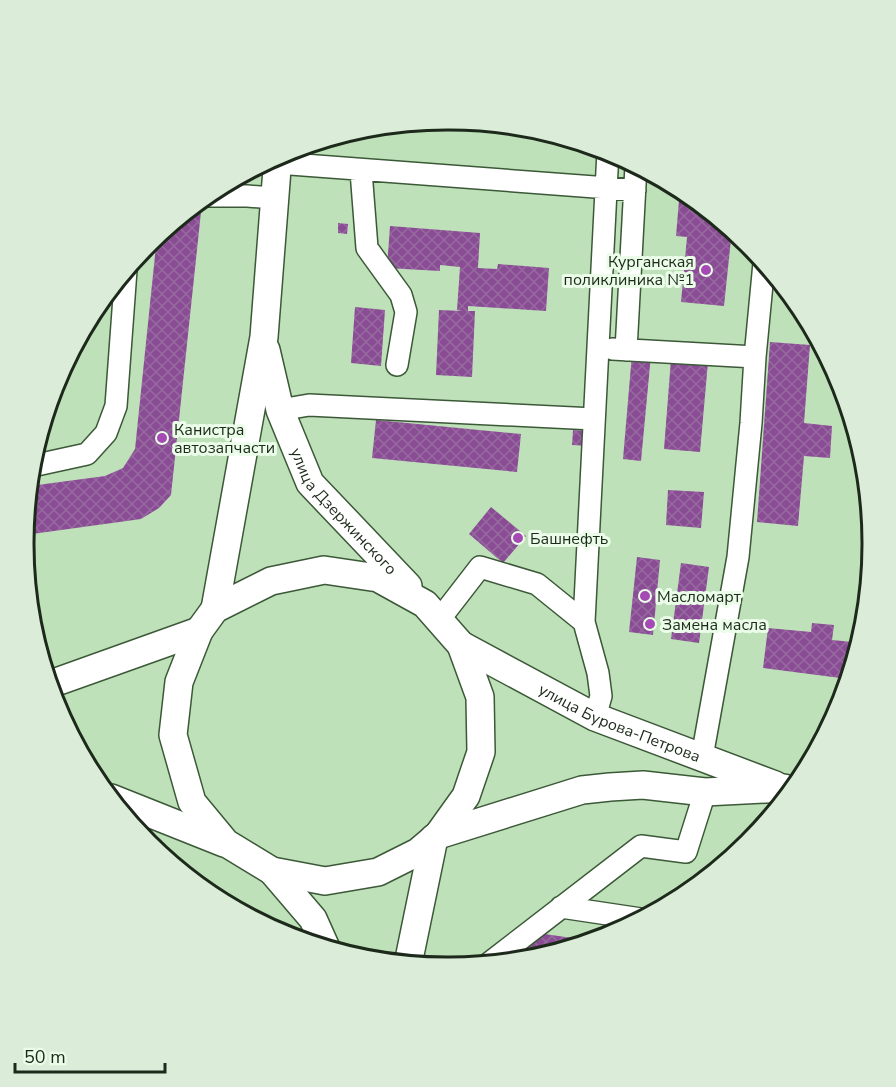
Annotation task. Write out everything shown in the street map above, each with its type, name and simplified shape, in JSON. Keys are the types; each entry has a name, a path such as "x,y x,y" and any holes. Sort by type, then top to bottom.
{"main road":[{"name":"улица Дзержинского","path":"215,609 264,337 277,167"},
{"name":"улица Дзержинского","path":"264,337 280,410 310,483 461,645"},
{"path":"226,843 192,802 173,735 179,682 199,631 215,609 271,581 324,570 378,578 432,612"},
{"path":"58,681 199,631"},
{"path":"272,871 325,881 378,872 418,852 436,836 466,796 481,752 480,698 461,645"},
{"name":"улица Бурова-Петрова","path":"461,645 595,717 782,787"},
{"name":"улица Бурова-Петрова","path":"436,836 582,789 643,786 705,792 780,789"},
{"path":"128,805 226,843 272,871 313,919 321,937"},
{"path":"410,955 436,836"}],"lane":[{"path":"289,161 361,171 635,190"},
{"path":"595,717 601,696 598,673 584,622 607,162"},
{"path":"361,171 368,248 401,295 406,312 397,365"},
{"path":"626,350 636,175"},
{"path":"223,196 274,198"},
{"path":"702,757 738,557 763,276"},
{"path":"42,464 87,454 106,433 116,406 125,286"},
{"path":"598,348 755,357"},
{"path":"280,410 309,405 594,419"},
{"path":"432,612 480,567 537,584 584,622"},
{"path":"502,953 641,846 686,852 705,792"},
{"path":"561,907 625,917"}],"building":[{"name":"Курганская поликлиника №1","path":"679,201 700,215 731,242 724,306 681,302 687,237 676,236"},
{"path":"201,212 171,495 159,508 141,519 34,534 39,485 105,476 123,468 135,449 155,252"},
{"path":"338,223 348,224 347,234 338,233"},
{"path":"390,226 480,233 478,268 497,269 498,264 549,268 546,311 468,306 468,311 475,311 472,377 436,375 439,310 463,311 457,310 460,267 440,265 440,271 387,268"},
{"path":"355,307 385,310 381,366 351,363"},
{"path":"770,342 810,345 804,423 832,426 830,458 804,456 798,526 757,522"},
{"path":"632,354 651,355 641,461 623,459"},
{"path":"671,359 708,362 700,452 664,449"},
{"path":"376,420 521,434 517,472 372,458"},
{"path":"573,430 589,431 588,446 572,445"},
{"path":"668,490 704,492 701,528 666,525"},
{"path":"491,507 526,536 503,563 469,534"},
{"path":"637,557 660,560 653,635 629,632"},
{"path":"681,563 709,567 699,643 671,639"},
{"path":"812,623 834,625 832,640 849,642 839,678 763,668 768,628 811,632"},
{"path":"531,932 572,938 555,943 529,949"}],"place":[{"name":"Курганская поликлиника №1","path":"706,270"},
{"name":"Канистра автозапчасти","path":"162,438"},
{"name":"Башнефть","path":"518,538"},
{"name":"Масломарт","path":"645,596"},
{"name":"Замена масла","path":"650,624"}]}
